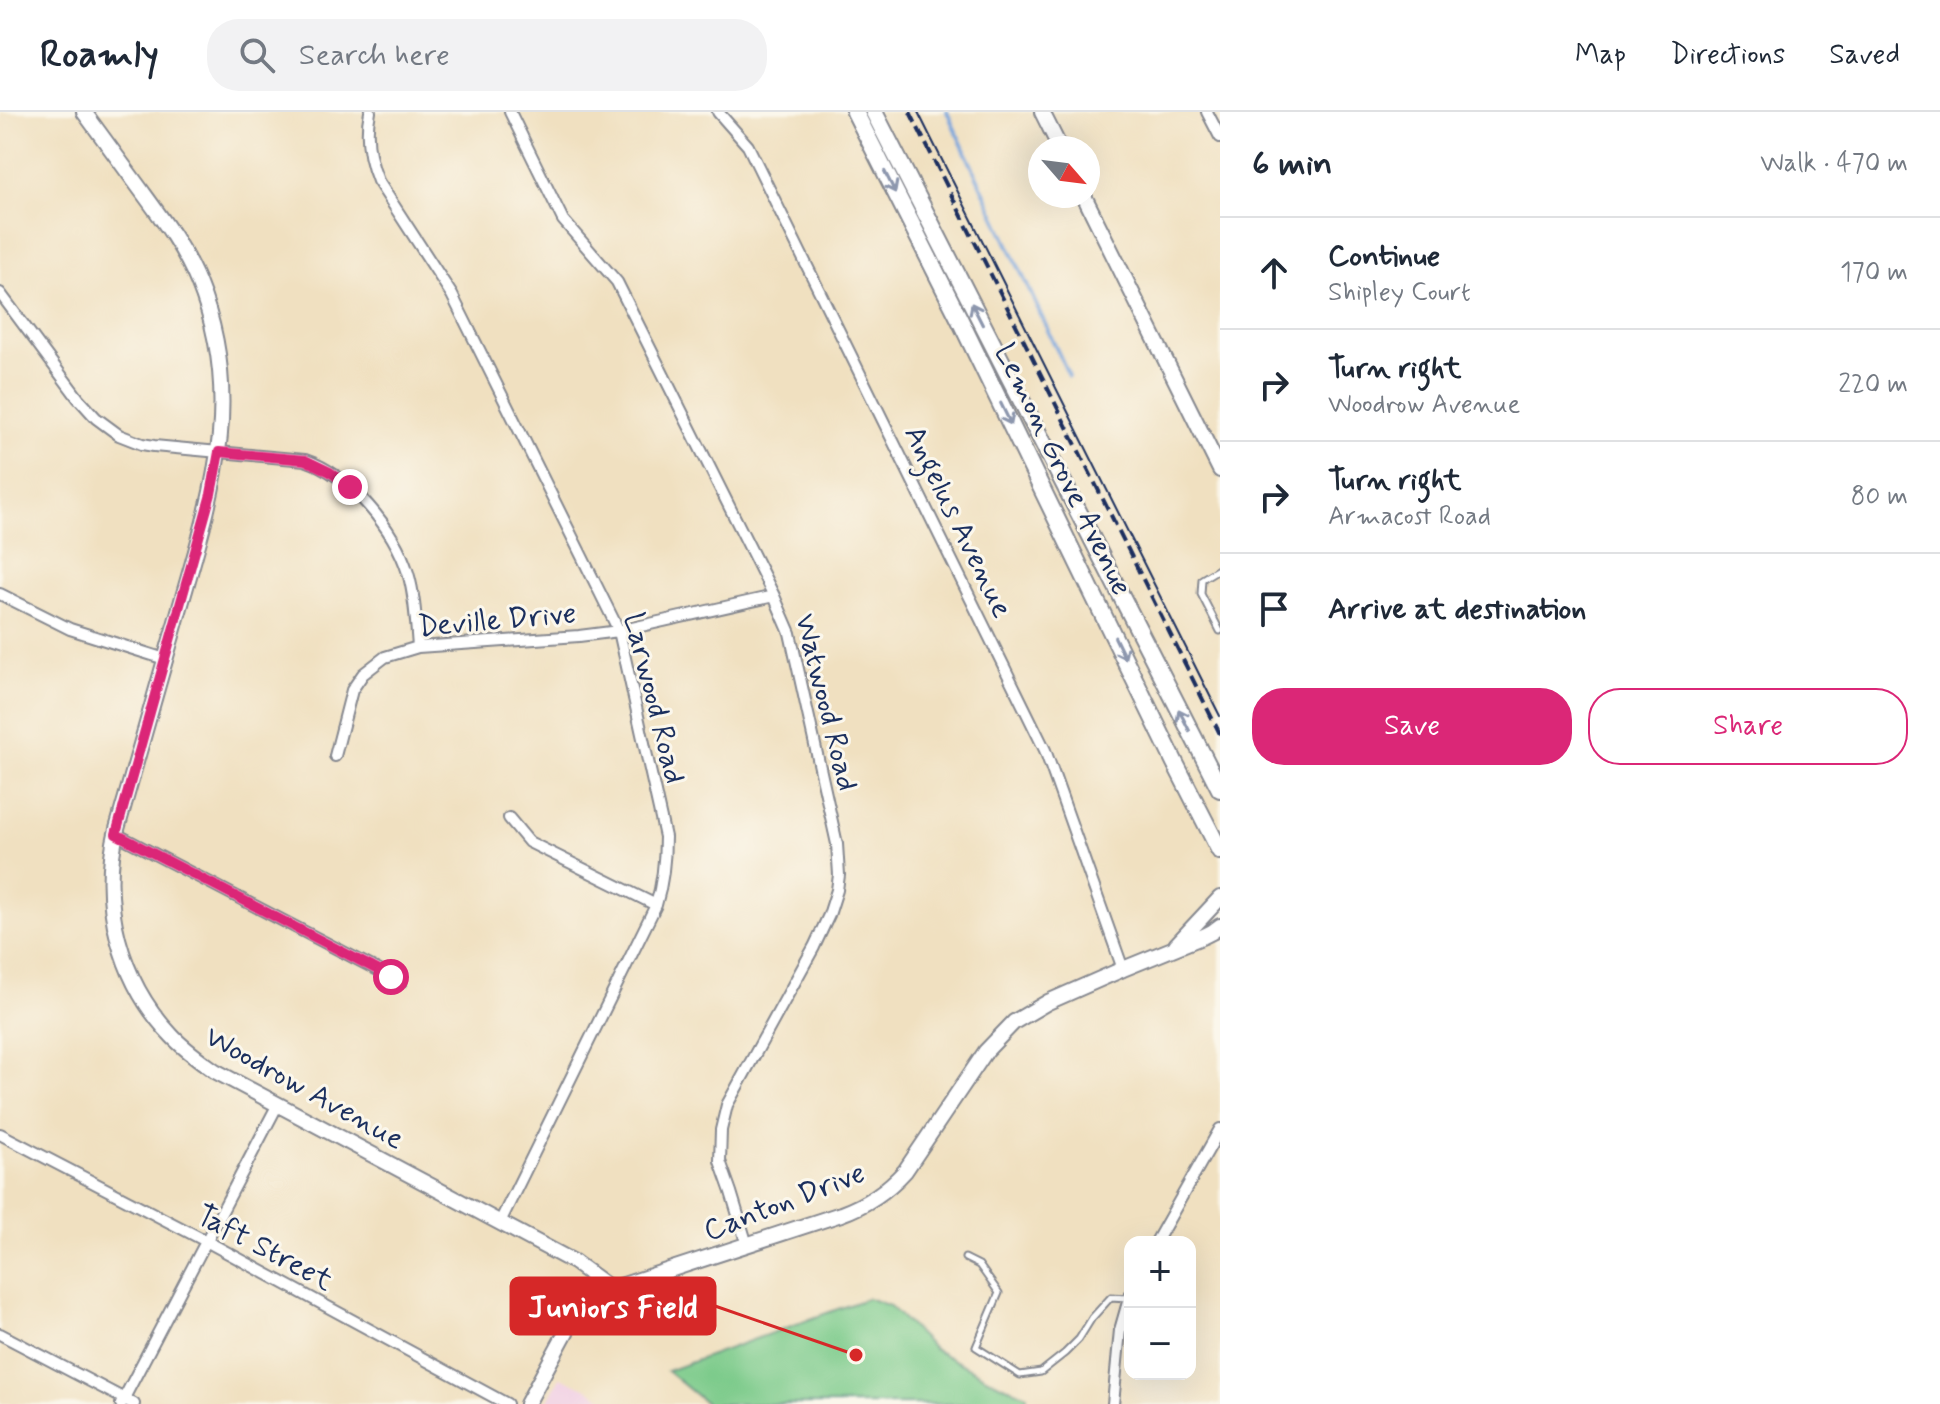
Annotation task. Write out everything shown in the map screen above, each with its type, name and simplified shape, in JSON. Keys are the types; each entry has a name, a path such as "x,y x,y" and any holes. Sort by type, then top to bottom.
{"main road":[{"name":"Lemon Grove Avenue","path":"855,112 1220,851"},
{"name":"Lemon Grove Avenue","path":"874,112 1220,789"}],"street":[{"name":"Woodrow Avenue","path":"84,112 180,243 212,322 220,365 223,409 211,494 116,834 111,874 113,914 122,953 138,990 160,1023 188,1051 215,1071 574,1262 611,1289"},
{"name":"Larwood Road","path":"370,112 368,137 371,162 378,181 452,295 619,631 665,837 665,860 656,905 500,1222"},
{"name":"Watwood Road","path":"510,112 563,220 617,282 774,596 790,633 837,844 839,875 829,915 727,1105 721,1130 720,1161 747,1245"},
{"name":"Angelus Avenue","path":"718,112 748,146 1045,750 1123,969"},
{"path":"1042,112 1054,136"},
{"path":"1207,112 1220,137"},
{"path":"1090,208 1220,470"},
{"path":"0,293 78,398 108,429 142,444 305,460 330,472 350,487 393,539 407,572 418,647"},
{"path":"0,594 70,629 165,659"},
{"name":"Deville Drive","path":"335,756 352,690 363,674 385,657 418,647 619,631 774,596"},
{"path":"509,818 529,842 656,905"},
{"path":"116,834 401,982"},
{"name":"Canton Drive","path":"1170,951 1220,898"},
{"name":"Canton Drive","path":"527,1404 572,1321 584,1307 611,1289 851,1210 879,1195 905,1171 986,1051 1004,1031 1036,1008 1170,951 1220,926"},
{"path":"0,1334 126,1402 277,1106"},
{"path":"1159,1236 1220,1129"},
{"name":"Taft Street","path":"0,1134 507,1404"},
{"path":"1113,1404 1120,1330 1126,1308"}],"lane":[{"path":"1220,568 1202,579 1201,594 1220,631"},
{"path":"965,1258 979,1265 999,1293 976,1347 1020,1375 1041,1372 1079,1339 1111,1297 1124,1297"}],"shaded area":[{"path":"560,1377 587,1389 614,1404 546,1404"}],"green space":[{"path":"868,1298 890,1306 935,1350 1001,1385 1027,1395 1026,1404 707,1404 667,1371"}],"waterway":[{"path":"947,112 1069,376"}],"tram line":[{"path":"918,112 1220,716"}],"railway":[{"path":"910,112 1220,734"}],"place":[{"name":"Juniors Field","path":"856,1355"}],"route":[{"path":"350,487 330,472 305,460 219,452 211,494 116,834 391,977"}]}
